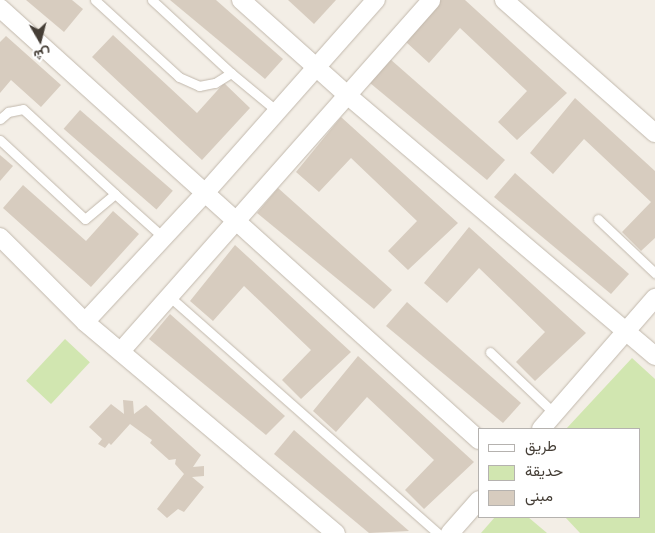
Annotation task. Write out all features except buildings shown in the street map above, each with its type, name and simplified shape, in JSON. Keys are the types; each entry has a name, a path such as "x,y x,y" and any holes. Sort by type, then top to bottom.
{"street":[{"path":"241,0 346,94 655,356"},
{"path":"85,322 205,193 376,0"},
{"path":"120,351 170,297 346,94 431,0"},
{"path":"504,0 655,133"},
{"path":"0,8 478,439"},
{"path":"0,237 85,322 336,533"},
{"path":"542,428 655,298"},
{"path":"450,533 478,501"}],"lane":[{"path":"96,0 179,78 199,86 215,83 231,73"},
{"path":"152,0 231,73 277,111"},
{"path":"0,119 8,112 23,109 164,238"},
{"path":"0,140 85,220 115,194"},
{"path":"598,218 655,273"},
{"path":"170,297 438,533"},
{"path":"490,352 555,414"}],"green space":[{"path":"65,339 90,362 51,404 26,381"},
{"path":"632,358 655,379 655,533 580,533 566,518 640,518 640,428 567,428"},
{"path":"494,518 529,518 547,533 481,533"}]}
